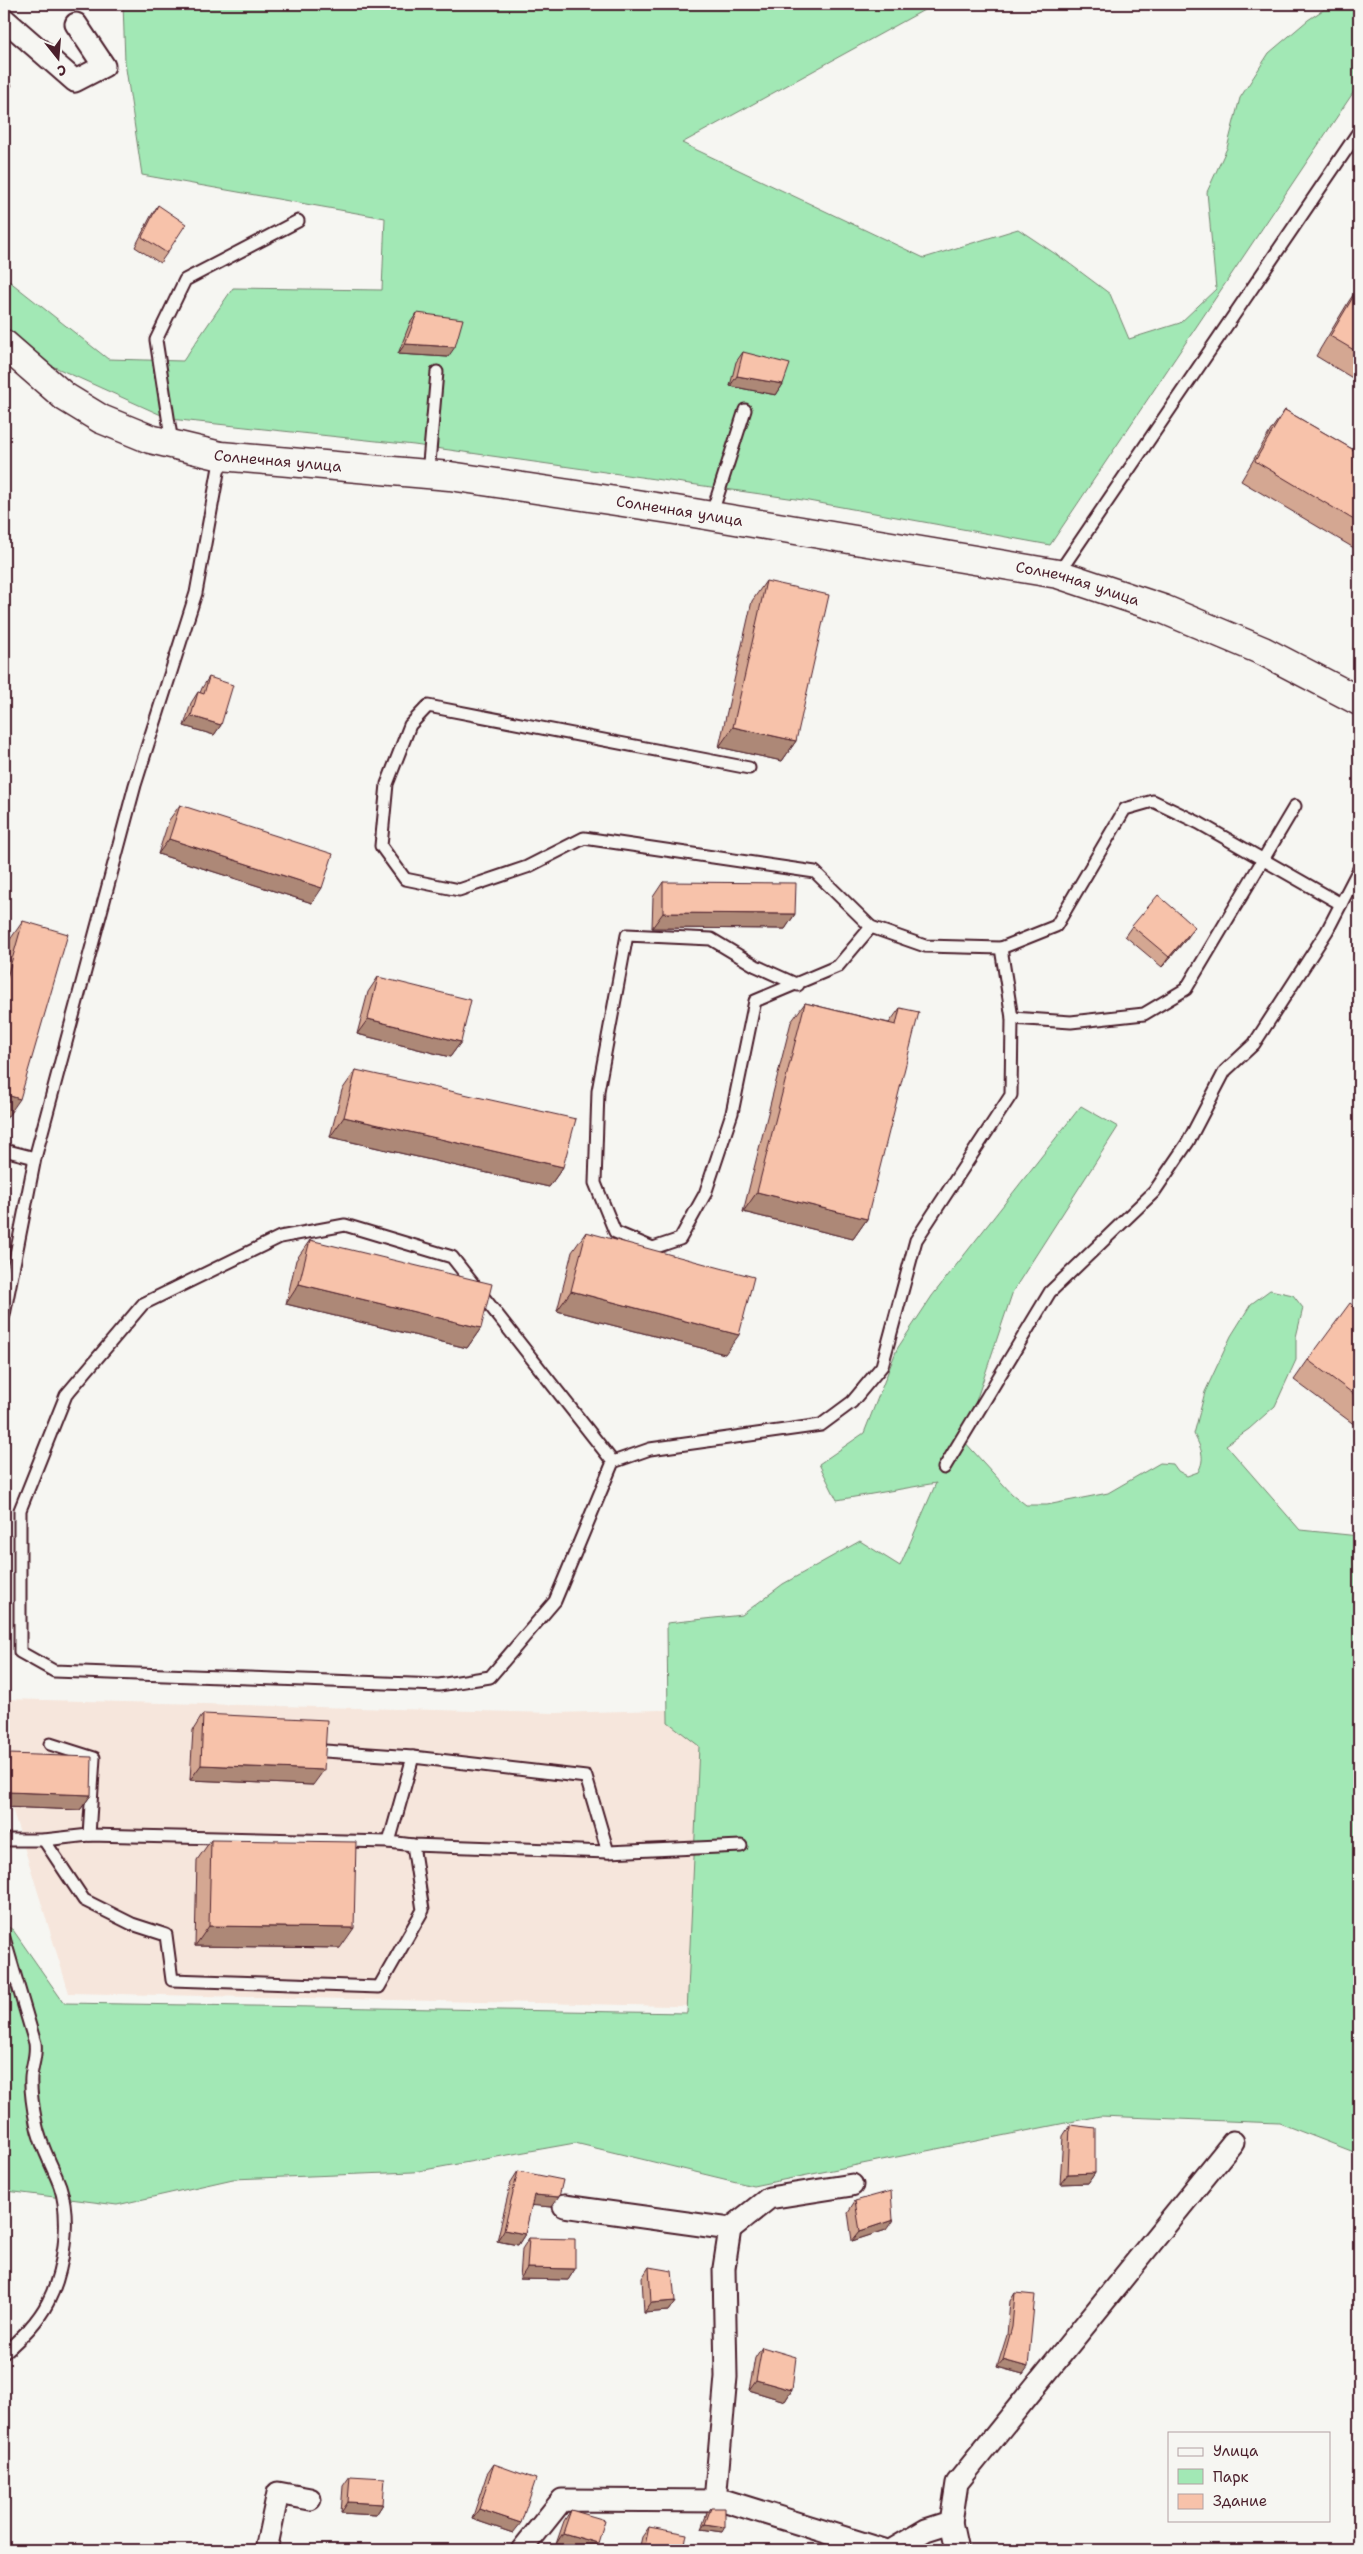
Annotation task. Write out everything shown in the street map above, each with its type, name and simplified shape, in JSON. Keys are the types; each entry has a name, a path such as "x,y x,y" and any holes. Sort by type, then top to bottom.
{"street":[{"path":"4,19 75,81 104,66 76,24"},
{"name":"Солнечная улица","path":"4,344 65,397 101,419 150,439 221,456 428,474 711,516 1058,574 1172,613 1263,652 1359,702"},
{"path":"957,2550 951,2522 957,2483 1233,2142"},
{"path":"714,2501 726,2377 724,2268 730,2228 769,2198 852,2186"},
{"path":"564,2206 730,2228"},
{"path":"266,2550 278,2493 310,2499"},
{"path":"522,2550 562,2500 726,2500 884,2550"},
{"path":"892,2550 926,2530 951,2522"}],"lane":[{"path":"1058,574 1359,131"},
{"path":"172,444 156,340 185,280 298,221"},
{"path":"428,474 437,372"},
{"path":"711,516 745,410"},
{"path":"4,1316 35,1158 135,785 196,593 221,456"},
{"path":"748,768 428,706 410,725 388,784 381,846 405,879 458,890 527,867 584,838 815,872 871,927 925,946 1001,948 1056,926 1126,810 1153,801 1199,823 1341,904"},
{"path":"1012,1018 1071,1022 1144,1014 1186,989 1295,806"},
{"path":"944,1468 1050,1292 1154,1192 1188,1142 1225,1071 1254,1044 1327,931 1359,869"},
{"path":"798,985 756,966 711,939 627,935 598,1100 595,1183 616,1232 653,1248 680,1239 705,1194 732,1113 755,1001 798,985 838,966 871,927"},
{"path":"613,1462 452,1257 345,1225 280,1237 143,1304 66,1394 20,1510 20,1652 54,1671 440,1685 490,1677 555,1601 613,1462 650,1449 821,1425 852,1402 882,1366 916,1240 1011,1095 1012,1018 1001,948"},
{"path":"4,1150 35,1158"},
{"path":"50,1744 94,1758 89,1835"},
{"path":"325,1751 414,1757 586,1777 608,1852"},
{"path":"389,1842 414,1757"},
{"path":"4,1840 44,1840 89,1835 389,1842 413,1845 608,1852 741,1846"},
{"path":"44,1840 84,1900 132,1924 166,1935 172,1980 379,1987 423,1910 413,1845"},
{"path":"4,1938 35,2043 35,2057 31,2077 36,2123 45,2155 60,2186 66,2220 60,2261 49,2301 21,2338 4,2353"}],"shaded area":[{"path":"5,1699 556,1713 729,1708 718,2007 69,1993 4,1782"}],"green space":[{"path":"123,4 935,4 682,143 924,258 1018,229 1066,261 1110,294 1129,339 1180,323 1216,289 1207,192 1227,148 1240,98 1269,53 1308,20 1332,4 1359,4 1359,84 1050,545 803,500 414,445 170,419 39,360 4,329 4,277 108,359 183,361 233,288 382,290 385,218 142,175 125,62"},
{"path":"1081,1106 1118,1127 1013,1291 963,1440 1012,1494 1026,1505 1047,1505 1108,1493 1160,1463 1173,1464 1178,1471 1187,1476 1198,1472 1202,1462 1202,1453 1194,1434 1205,1392 1231,1336 1251,1304 1270,1290 1293,1295 1303,1308 1296,1337 1296,1360 1275,1406 1249,1429 1226,1445 1300,1530 1359,1536 1359,2154 1279,2123 1100,2116 753,2186 575,2143 413,2172 233,2179 117,2205 7,2191 4,2195 4,1924 13,1930 64,2003 687,2013 699,1746 668,1722 667,1623 742,1615 783,1584 860,1541 900,1566 936,1483 837,1500 819,1464 864,1433 897,1349 932,1296"}],"building":[{"path":"4,79 12,85 4,97"},
{"path":"158,205 186,224 167,253 142,237"},
{"path":"1359,287 1359,353 1330,336"},
{"path":"417,313 463,319 455,347 405,344"},
{"path":"743,352 790,364 783,384 737,376"},
{"path":"1285,410 1359,453 1359,523 1255,461"},
{"path":"766,581 829,595 796,741 733,727"},
{"path":"209,677 233,685 221,725 191,716 198,692 204,694"},
{"path":"180,805 333,854 322,888 169,839"},
{"path":"663,882 796,883 795,914 663,913"},
{"path":"1158,895 1195,927 1169,957 1132,926"},
{"path":"23,921 68,934 20,1099 4,1094 4,988"},
{"path":"378,977 471,1000 461,1042 368,1019"},
{"path":"805,1003 896,1025 900,1008 919,1012 867,1219 757,1192"},
{"path":"356,1070 576,1119 563,1167 344,1117"},
{"path":"586,1232 754,1277 739,1335 571,1291"},
{"path":"310,1240 492,1284 481,1328 299,1284"},
{"path":"1350,1303 1359,1310 1359,1398 1308,1360"},
{"path":"203,1714 327,1720 324,1770 201,1765"},
{"path":"9,1754 92,1757 91,1795 7,1792"},
{"path":"211,1840 356,1842 354,1928 209,1926"},
{"path":"1070,2125 1095,2128 1095,2173 1068,2174"},
{"path":"518,2171 563,2180 559,2197 534,2195 525,2234 504,2230"},
{"path":"891,2191 893,2220 860,2231 855,2201"},
{"path":"529,2238 575,2239 575,2269 527,2268"},
{"path":"649,2267 672,2271 675,2301 651,2303"},
{"path":"1015,2293 1035,2295 1028,2367 1003,2360 1012,2327"},
{"path":"762,2347 796,2357 792,2390 756,2380"},
{"path":"494,2464 536,2479 521,2523 479,2509"},
{"path":"350,2476 385,2478 383,2504 348,2502"},
{"path":"711,2508 725,2508 725,2527 705,2524"},
{"path":"571,2510 605,2520 598,2543 563,2533"},
{"path":"649,2527 687,2534 684,2550 644,2550"}]}
